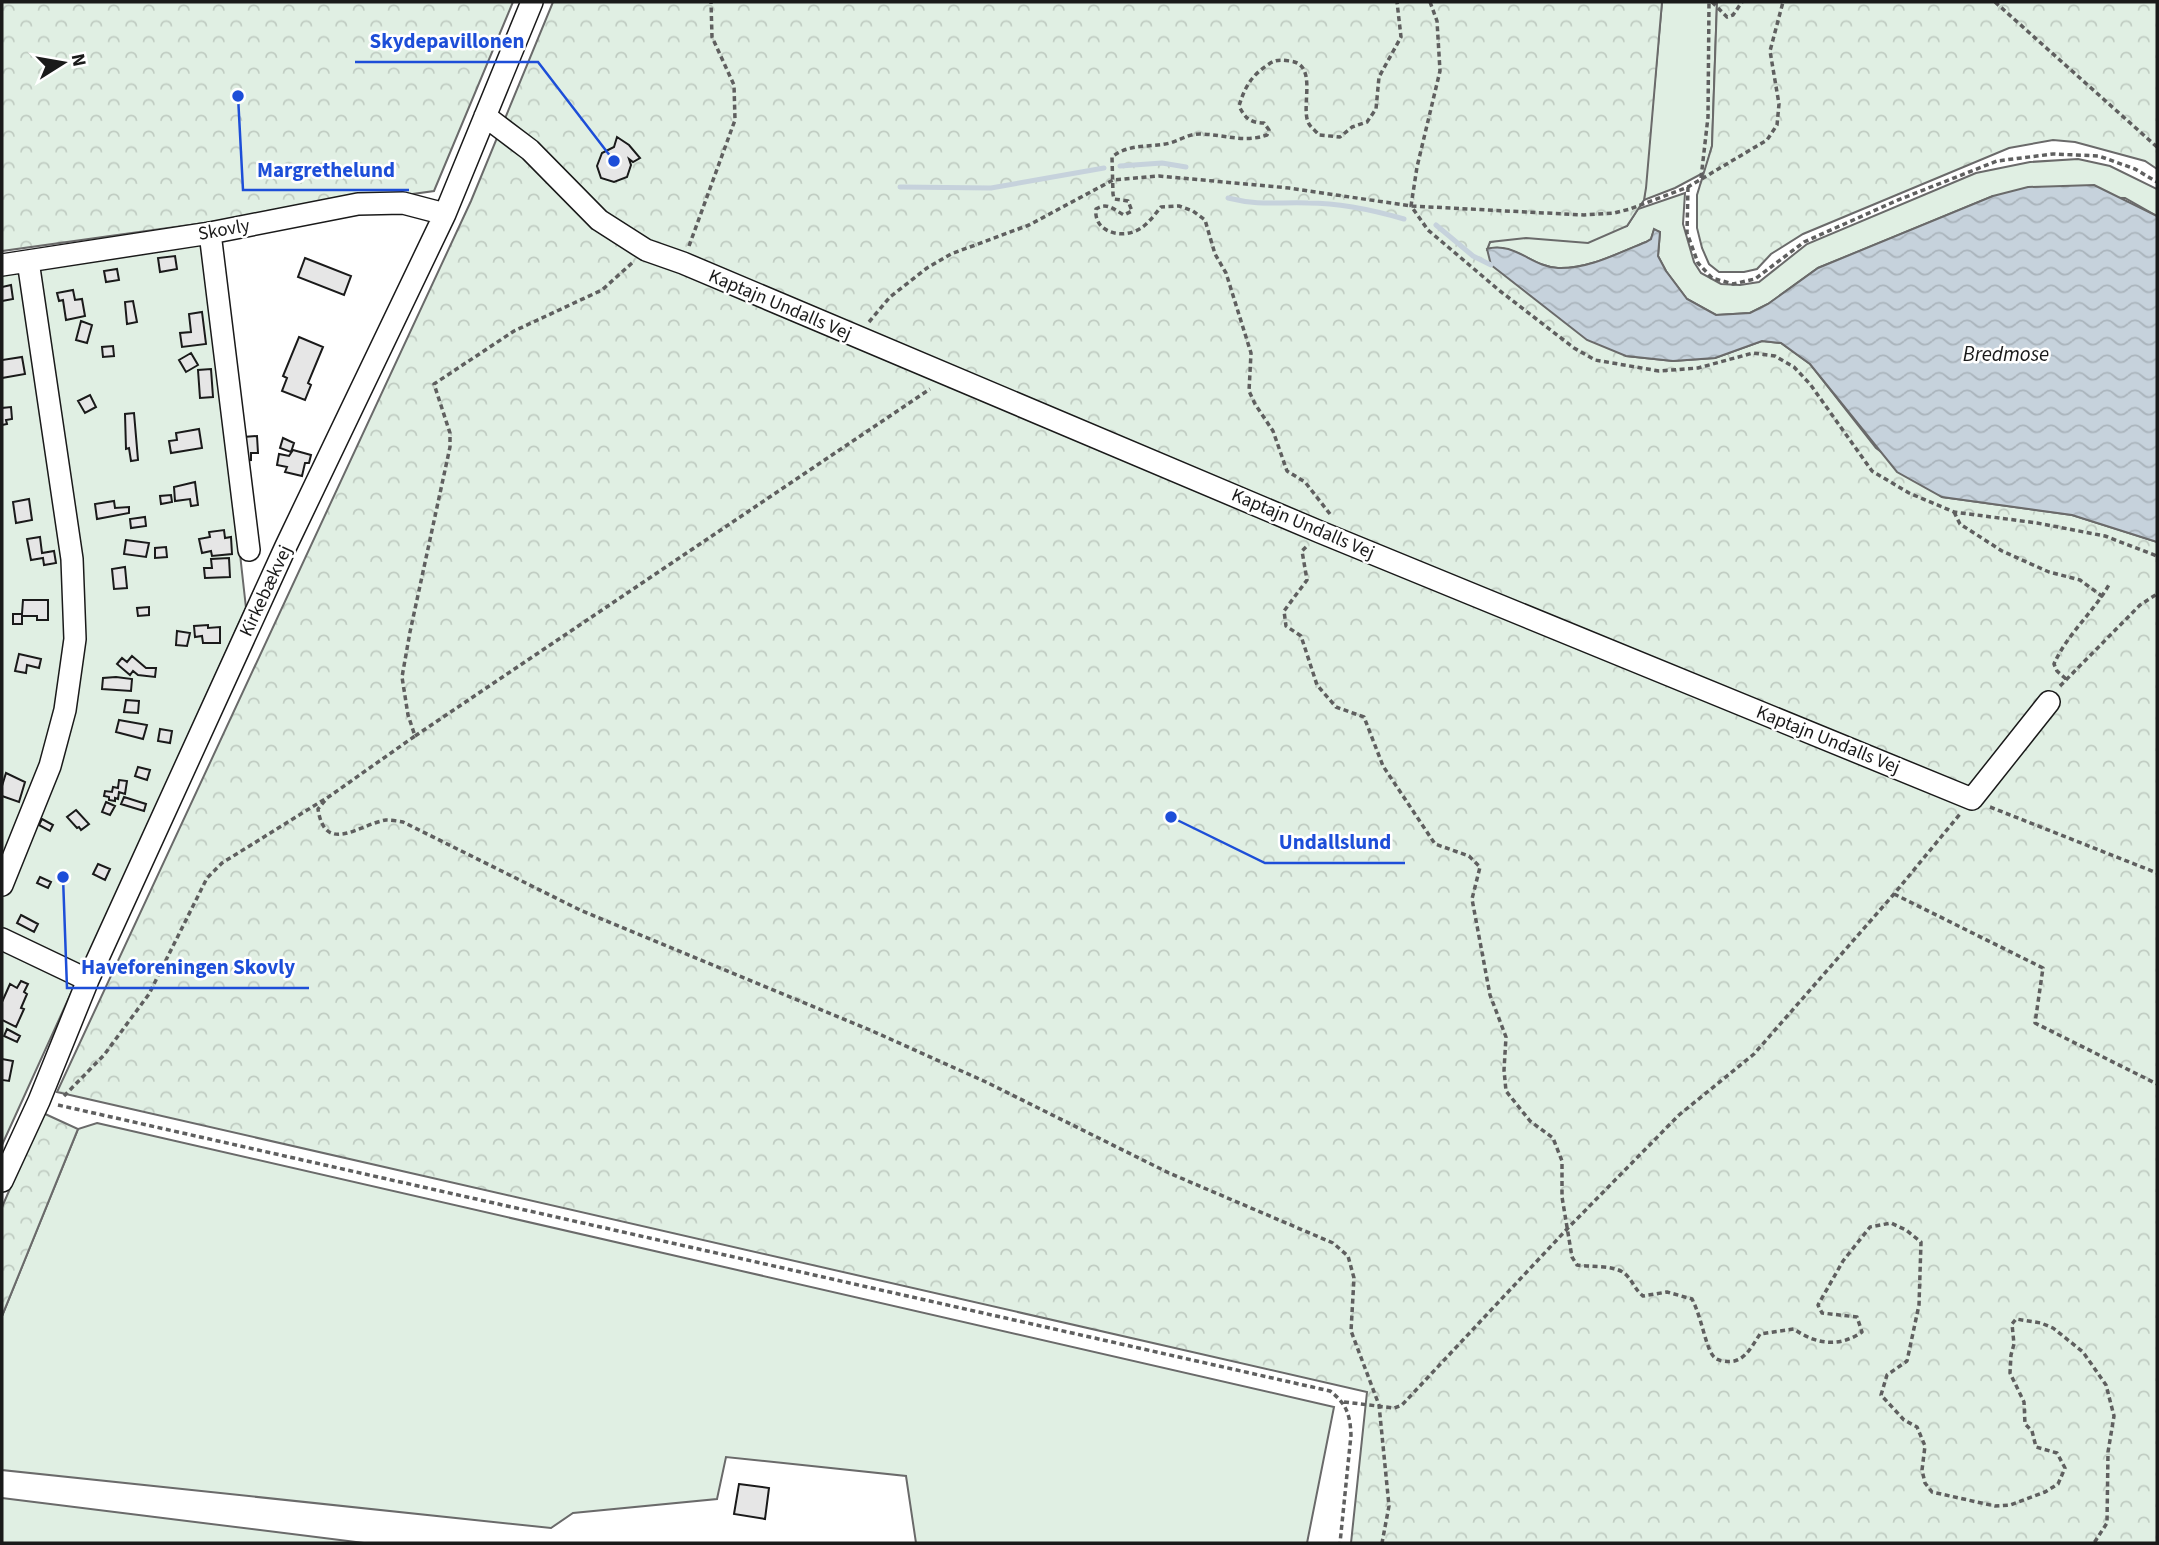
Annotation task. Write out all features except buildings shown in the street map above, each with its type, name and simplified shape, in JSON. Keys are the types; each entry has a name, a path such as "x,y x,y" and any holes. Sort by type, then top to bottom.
{"street":[{"name":"Kirkebækvej","path":"2,1181 39,1101 88,980 286,546 445,214 532,2"},
{"name":"Kaptajn Undalls Vej","path":"485,116 530,150 599,220 646,250 683,263 1320,532 1972,799"},
{"name":"Skovly","path":"2,265 210,233 358,204 403,203 445,214"},
{"path":"210,233 249,550"},
{"path":"2,885 50,766 65,710 75,639 72,559 27,261"},
{"path":"1972,799 2049,702"},
{"path":"2,939 88,980"}],"path":[{"path":"683,263 735,120 734,85 712,37 711,2"},
{"path":"1397,2 1401,37 1379,77 1376,109 1367,122 1352,127 1340,136 1319,135 1308,122 1307,77 1303,67 1295,61 1275,60 1256,72 1245,86 1239,106 1244,116 1254,123 1264,123 1269,130 1267,135 1252,140 1194,134 1168,144 1142,145 1119,152 1112,157 1114,199 1128,201 1132,211 1124,215 1110,206 1102,205 1096,209 1094,219 1099,226 1117,234 1140,229 1161,207 1179,206 1193,211 1205,220 1215,254 1226,272 1251,353 1249,391 1273,431 1287,471 1305,482 1331,515 1332,524 1302,551 1307,580 1284,611 1286,626 1301,636 1317,685 1336,707 1364,717 1382,766 1435,844 1469,856 1479,867 1472,900 1490,995 1506,1037 1506,1091 1530,1121 1553,1138 1562,1161 1562,1197 1572,1257 1577,1265 1598,1269 1610,1267 1623,1272 1643,1296 1667,1292 1692,1298 1701,1316 1711,1353 1717,1360 1729,1362 1739,1360 1747,1353 1760,1334 1794,1329 1806,1338 1829,1344 1862,1332 1857,1317 1822,1313 1818,1305 1843,1261 1870,1227 1891,1223 1906,1230 1921,1242 1920,1305 1908,1361 1887,1375 1881,1395 1904,1420 1917,1427 1925,1446 1922,1470 1925,1483 1932,1492 1995,1506 2010,1505 2045,1492 2058,1484 2066,1468 2057,1453 2036,1447 2032,1431 2025,1424 2024,1402 2010,1373 2014,1345 2012,1324 2016,1320 2041,1322 2083,1352 2106,1385 2114,1416 2108,1452 2107,1523 2094,1543"},
{"path":"1430,2 1437,21 1440,71 1417,167 1411,206 1428,230 1500,291 1574,348 1595,360 1660,372 1698,368 1753,353 1775,356 1794,367 1810,384 1871,471 1909,493 1954,512 2037,523 2105,536 2157,556"},
{"path":"1711,2 1727,17 1733,15 1742,2"},
{"path":"1701,179 1708,117 1711,2"},
{"path":"856,337 890,297 927,268 951,254 1029,225 1113,180 1159,176 1289,188 1411,206 1584,215 1614,213 1688,187 1767,140 1777,125 1779,104 1770,51 1783,2"},
{"path":"1995,2 2157,147"},
{"path":"1688,187 1687,233 1698,263 1712,278 1733,285 1755,279 1804,242 1898,200 1997,161 2053,154 2099,156 2136,169 2157,182"},
{"path":"415,736 408,715 402,677 450,447 450,433 434,384 514,331 602,290 646,250"},
{"path":"949,376 327,797 222,863 207,878 149,994 104,1055 55,1104 1331,1391 1344,1402 1350,1418 1351,1435 1340,1543"},
{"path":"1954,512 1960,524 2002,551 2049,572 2080,580 2103,597"},
{"path":"2066,679 2054,664 2058,655 2103,597 2110,583"},
{"path":"2049,702 2066,679 2140,605 2157,594"},
{"path":"327,797 318,809 324,827 333,834 346,835 387,820 403,822 580,909 986,1082 1169,1173 1333,1243 1348,1256 1354,1278 1351,1331 1379,1405 1389,1506 1382,1543"},
{"path":"1344,1402 1394,1408 1402,1405 1568,1227 1679,1115 1754,1054 1894,894 1972,799 2157,873"},
{"path":"1894,894 2043,968 2035,1023 2157,1084"}],"green space":[{"path":"2,2 513,2 434,191 2,251"},
{"path":"553,2 1662,2 1646,188 1644,200 1627,226 1588,243 1526,238 1490,242 1487,250 1626,356 1673,361 1715,358 1762,341 1781,343 1810,364 1876,448 1942,497 2072,515 2157,542 2157,1543 1351,1543 1367,1392 57,1092 471,201"},
{"path":"1662,2 1717,2 1712,146 1705,172 1644,200"},
{"path":"1717,2 2157,2 2157,169 2145,161 2075,142 2053,140 2009,148 1803,234 1771,254 1757,269 1719,272 1709,264 1697,228 1697,195 1712,146"},
{"path":"2078,159 2110,166 2157,189 2157,216 2125,198 1993,196 1818,268 1768,304 1750,313 1716,315 1687,299 1658,256 1660,232 1654,230 1651,239 1646,242 1603,260 1570,268 1549,267 1506,249 1487,249 1490,242 1509,238 1627,226 1638,209 1685,193 1683,224 1694,262 1701,273 1721,284 1740,285 1759,282 1807,244 1976,173 2030,162"},
{"path":"205,239 246,608 2,1145 2,271"},
{"path":"43,1113 78,1129 2,1316 2,1207"},
{"path":"97,1123 1334,1407 1307,1543 916,1543 906,1476 726,1457 717,1499 573,1513 551,1528 2,1470 2,1316 78,1129"},
{"path":"2,1498 364,1543 2,1543"}],"water":[{"name":"Bredmose","path":"2094,185 2157,216 2157,542 2072,515 1942,497 1897,472 1810,364 1781,343 1762,341 1715,358 1673,361 1626,356 1587,340 1491,265 1487,249 1506,248 1549,267 1570,268 1603,260 1646,242 1651,239 1654,229 1660,232 1658,256 1687,299 1716,315 1750,313 1768,304 1818,268 1993,196 2028,187"}],"waterway":[{"path":"1120,166 1162,163 1186,167"},
{"path":"900,187 991,188 1104,168"},
{"path":"1228,198 1259,203 1333,204 1404,219"},
{"path":"1436,225 1473,256 1491,265"}],"place":[{"name":"Margrethelund","path":"238,96"},
{"name":"Skydepavillonen","path":"614,161"},
{"name":"Undallslund","path":"1171,817"},
{"name":"Haveforeningen Skovly","path":"63,877"}]}
